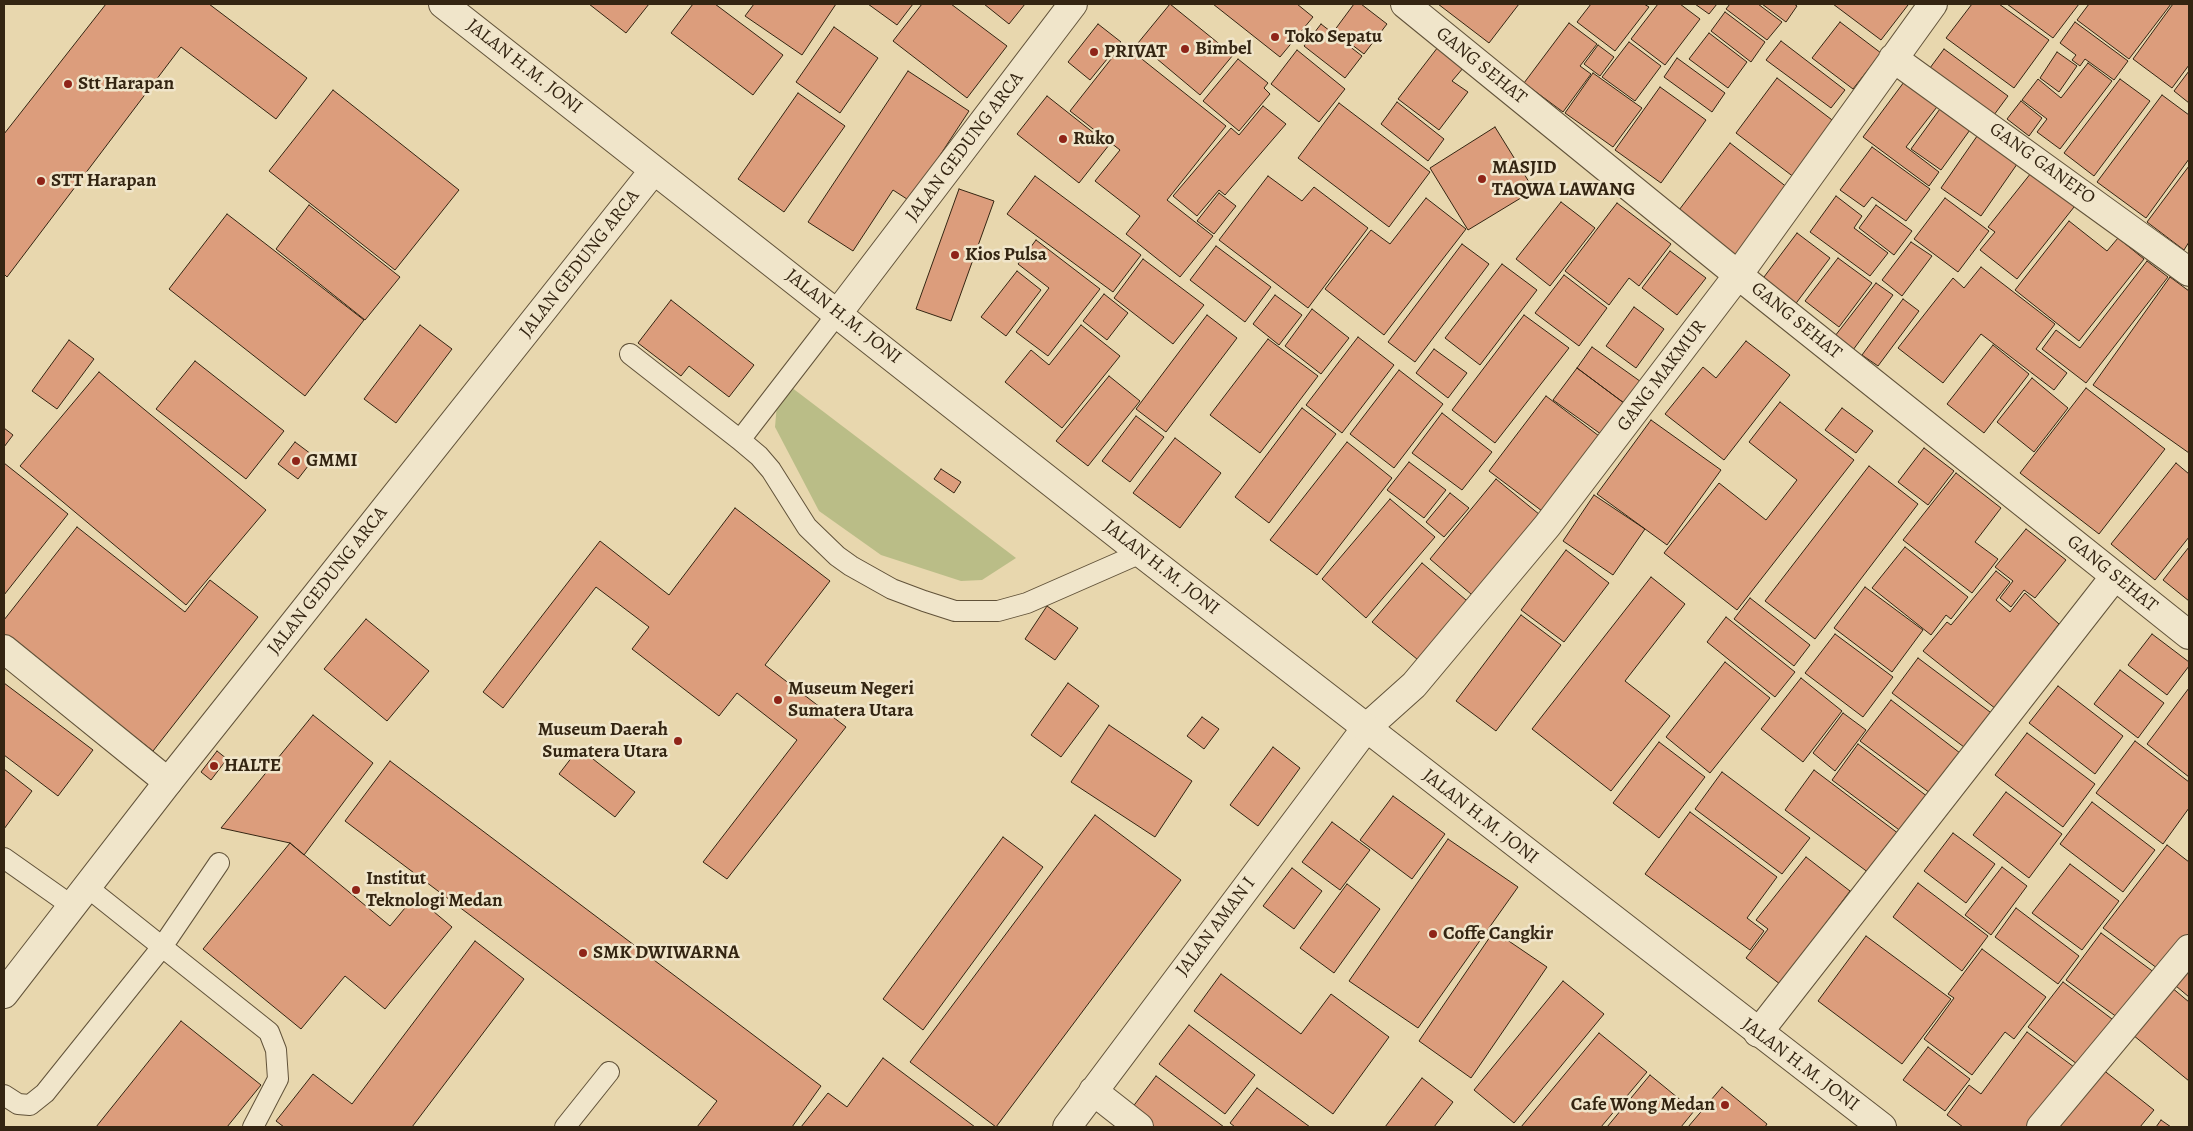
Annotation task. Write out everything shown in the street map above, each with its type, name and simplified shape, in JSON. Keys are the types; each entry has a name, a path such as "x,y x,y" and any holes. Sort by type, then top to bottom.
{"street":[{"name":"JALAN H.M. JONI","path":"443,4 1366,728 1882,1127"},
{"name":"JALAN GEDUNG ARCA","path":"838,313 1074,4"},
{"name":"GANG SEHAT","path":"1405,4 1738,275 2189,634"},
{"name":"GANG MAKMUR","path":"1366,728 1414,685 1457,636 1547,526 1738,275 1933,4"},
{"name":"GANG GANEFO","path":"1893,58 2071,184 2189,272"},
{"name":"JALAN GEDUNG ARCA","path":"4,994 168,782 654,170"},
{"path":"1758,1033 2115,576"},
{"path":"4,649 168,782"},
{"name":"JALAN AMAN I","path":"1067,1127 1366,728"},
{"path":"2042,1127 2189,949"},
{"path":"1093,1091 1139,1127"}],"lane":[{"path":"740,440 838,313"},
{"path":"630,354 740,440 771,470 807,527 837,556 892,589 955,611 998,612 1027,604 1142,553"},
{"path":"4,858 79,897 162,947 269,1032 273,1038 278,1063 278,1079 253,1127"},
{"path":"4,1096 18,1104 30,1105 44,1093 162,947 219,863"},
{"path":"565,1127 609,1072"}],"green space":[{"path":"787,384 1016,558 982,580 961,581 881,555 819,511 775,427 777,404"}],"building":[{"name":"STT Harapan","path":"106,4 209,4 307,78 276,119 181,47 7,277 4,274 4,134"},
{"path":"589,4 649,4 626,33"},
{"path":"693,4 715,4 783,55 753,95 671,33"},
{"path":"754,4 836,4 802,55 745,16"},
{"path":"868,4 913,4 897,25"},
{"path":"922,4 951,4 1007,46 967,98 893,41"},
{"path":"984,4 1025,4 1009,24"},
{"name":"Bimbel","path":"1170,4 1233,55 1200,95 1138,43"},
{"name":"Toko Sepatu","path":"1213,4 1297,4 1313,17 1280,57"},
{"path":"1354,4 1361,4 1387,24 1364,54 1334,31"},
{"path":"1438,4 1519,4 1489,43"},
{"path":"1591,4 1644,4 1649,7 1615,51 1577,22"},
{"path":"1658,4 1680,4 1700,19 1665,65 1631,39"},
{"path":"1695,4 1717,4 1709,14"},
{"path":"1730,4 1758,4 1782,22 1767,40 1726,9"},
{"path":"1762,4 1794,4 1797,6 1786,22"},
{"path":"1833,4 1907,4 1908,5 1881,40"},
{"path":"1972,4 1999,4 2049,40 2014,88 1946,38"},
{"path":"2007,4 2079,4 2053,38"},
{"path":"2089,4 2171,4 2129,59 2077,20"},
{"path":"2173,4 2189,4 2189,65 2172,88 2133,59"},
{"path":"1725,12 1765,42 1751,62 1711,31"},
{"path":"1840,22 1881,53 1853,89 1812,58"},
{"path":"2075,22 2128,61 2114,80 2085,59 2080,66 2072,60 2076,55 2060,43"},
{"path":"1569,23 1597,44 1580,66 1591,74 1563,112 1524,83"},
{"name":"PRIVAT","path":"1098,24 1121,42 1090,80 1068,62"},
{"path":"1321,24 1362,56 1345,78 1304,46"},
{"path":"834,27 878,58 840,113 796,82"},
{"path":"1709,33 1747,62 1728,88 1689,59"},
{"path":"1781,41 1845,90 1831,108 1766,60"},
{"path":"1629,42 1661,66 1635,101 1602,77"},
{"path":"1123,44 1226,126 1167,200 1213,236 1180,277 1126,234 1140,216 1095,181 1120,150 1070,111"},
{"path":"1598,45 1614,57 1600,76 1584,64"},
{"path":"1438,47 1464,67 1452,81 1468,92 1439,130 1398,99"},
{"path":"1944,49 2008,96 1991,119 1927,72"},
{"path":"1297,50 1345,89 1319,122 1271,84"},
{"path":"2057,52 2077,66 2059,92 2040,78"},
{"path":"1677,58 1725,93 1712,112 1664,77"},
{"path":"1238,59 1268,83 1264,88 1270,94 1239,131 1203,101"},
{"path":"2088,63 2112,81 2060,149 2037,132 2047,119 2022,100 2038,79 2061,98"},
{"path":"908,71 969,111 910,201 893,190 853,251 808,222"},
{"path":"2189,71 2189,103 2174,91"},
{"path":"1593,73 1642,108 1613,147 1565,113"},
{"path":"1777,78 1840,126 1799,181 1736,133"},
{"path":"1907,78 1940,103 1906,147 1939,172 1929,186 1863,137"},
{"path":"2120,79 2150,101 2094,176 2064,153"},
{"path":"1660,87 1706,120 1661,183 1615,150"},
{"path":"333,90 459,190 395,270 269,171"},
{"path":"798,93 845,126 784,212 738,179"},
{"path":"2162,95 2189,115 2189,159 2146,218 2097,182"},
{"name":"Ruko","path":"1047,96 1109,145 1079,183 1017,134"},
{"path":"2021,101 2042,118 2029,136 2007,119"},
{"path":"1397,102 1444,139 1428,161 1381,124"},
{"path":"1945,102 1975,123 1941,170 1911,149"},
{"path":"1339,103 1430,172 1389,227 1298,158"},
{"path":"1263,106 1286,124 1225,195 1219,190 1197,216 1173,196 1231,128 1239,135"},
{"name":"MASJID TAQWA LAWANG","path":"1495,127 1534,190 1468,230 1430,168"},
{"path":"1982,129 2022,157 1981,216 1941,188"},
{"path":"1730,143 1788,188 1734,259 1676,214"},
{"path":"1872,147 1930,189 1906,221 1872,197 1864,207 1840,190"},
{"path":"2189,166 2189,242 2184,250 2147,222"},
{"path":"2035,168 2078,202 2017,279 1980,250 1995,232 1988,227"},
{"path":"1035,176 1141,255 1113,292 1007,214"},
{"path":"1268,176 1302,201 1314,187 1368,228 1308,308 1219,240"},
{"name":"Kios Pulsa","path":"959,189 994,201 951,321 916,309"},
{"path":"1219,193 1236,206 1214,234 1197,221"},
{"path":"1836,196 1862,216 1854,228 1888,253 1870,276 1810,232"},
{"path":"1426,198 1466,229 1384,335 1325,289 1371,230 1390,244"},
{"path":"1945,198 1989,231 1958,272 1914,239"},
{"path":"1561,202 1595,228 1550,286 1516,259"},
{"path":"1617,203 1671,244 1639,286 1629,278 1609,305 1565,271"},
{"path":"309,205 400,277 365,320 276,249"},
{"path":"1876,205 1912,231 1894,255 1859,228"},
{"path":"227,214 364,320 305,396 169,289"},
{"path":"2069,221 2107,251 2118,238 2144,259 2079,341 2015,290"},
{"path":"1797,233 1830,258 1794,306 1761,281"},
{"path":"1036,240 1100,289 1048,356 1016,332 1049,288 1018,264"},
{"path":"1911,242 1932,256 1902,296 1882,280"},
{"path":"1462,244 1489,264 1415,362 1388,342"},
{"path":"1216,246 1271,287 1245,322 1190,280"},
{"path":"1670,251 1706,278 1677,315 1642,288"},
{"path":"1838,258 1872,283 1839,327 1805,301"},
{"path":"1143,259 1204,305 1173,344 1114,298"},
{"path":"2147,261 2168,277 2086,383 2042,349 2056,330 2080,348"},
{"path":"1502,264 1537,290 1480,365 1445,338"},
{"path":"1981,267 2055,324 2036,349 2067,373 2054,390 1981,334 1943,383 1898,348 1953,278 1964,288"},
{"path":"1017,271 1041,290 1006,336 981,317"},
{"path":"1564,275 1607,308 1579,346 1535,313"},
{"path":"2170,277 2189,291 2189,453 2093,385"},
{"path":"1876,283 1893,295 1853,350 1835,336"},
{"path":"1104,294 1128,313 1107,340 1083,321"},
{"path":"1275,295 1302,315 1279,345 1253,324"},
{"path":"1903,299 1919,311 1878,366 1862,355"},
{"path":"671,300 754,365 729,397 689,366 681,376 638,343"},
{"path":"1634,307 1664,329 1636,368 1606,346"},
{"path":"1312,309 1349,338 1321,374 1285,346"},
{"path":"1207,315 1237,338 1166,432 1136,409"},
{"path":"1524,315 1569,348 1495,443 1452,410"},
{"path":"420,325 452,349 396,423 364,399"},
{"path":"1081,325 1120,356 1062,428 1005,382 1031,350 1049,365"},
{"path":"1358,337 1394,365 1342,433 1306,405"},
{"path":"1268,339 1318,376 1260,453 1210,415"},
{"path":"69,340 94,359 57,409 32,391"},
{"path":"1746,341 1790,375 1724,460 1665,414 1703,367 1716,378"},
{"path":"1993,345 2029,374 1984,433 1947,404"},
{"path":"1592,347 1644,384 1628,406 1577,368"},
{"path":"1434,349 1467,373 1448,398 1416,373"},
{"path":"195,361 284,431 246,479 156,409"},
{"path":"1577,368 1628,406 1605,437 1553,400"},
{"path":"1399,370 1443,404 1394,468 1350,434"},
{"path":"99,372 266,510 186,605 20,466"},
{"path":"1109,376 1140,401 1088,466 1056,441"},
{"path":"2032,378 2068,408 2034,452 1997,422"},
{"path":"2086,388 2165,449 2099,534 2020,473"},
{"path":"1546,396 1607,442 1550,517 1489,471"},
{"path":"1780,402 1854,460 1737,610 1664,553 1719,483 1766,520 1797,480 1749,442"},
{"path":"1302,408 1336,434 1269,523 1235,497"},
{"path":"1842,408 1873,431 1856,453 1825,430"},
{"path":"1442,413 1492,452 1462,490 1412,453"},
{"path":"1136,416 1164,437 1130,482 1102,461"},
{"path":"1651,420 1721,470 1667,545 1597,494"},
{"path":"4,428 13,435 4,447"},
{"path":"1175,438 1221,473 1180,528 1133,493"},
{"name":"GMMI","path":"295,442 315,457 298,479 278,464"},
{"path":"1347,442 1392,478 1317,575 1270,540"},
{"path":"1924,448 1954,471 1928,505 1898,482"},
{"path":"1409,462 1446,490 1424,518 1387,490"},
{"path":"4,463 68,514 4,595"},
{"path":"2176,463 2189,474 2189,537 2155,580 2111,544"},
{"path":"1869,466 1918,504 1815,639 1765,601"},
{"path":"941,469 961,482 954,493 934,479"},
{"path":"1956,473 2001,508 1975,542 1998,559 1972,593 1903,540"},
{"path":"1496,479 1545,519 1478,600 1430,559"},
{"path":"1450,493 1469,508 1444,537 1426,522"},
{"path":"1594,495 1645,529 1613,575 1563,541"},
{"path":"1390,499 1435,537 1366,618 1322,579"},
{"name":"Museum Negeri Sumatera Utara","path":"735,508 830,581 765,665 846,727 727,879 703,862 797,740 737,693 719,716 632,649 649,627 596,587 503,708 483,692 600,541 669,595"},
{"path":"77,527 185,612 210,580 258,617 153,751 4,635 4,620"},
{"path":"2026,529 2066,560 2035,598 2024,590 2011,607 2000,598 2013,581 1995,567"},
{"path":"1905,547 1968,597 1951,619 1946,615 1931,635 1872,588"},
{"path":"2189,547 2189,601 2163,580"},
{"path":"1566,550 1609,583 1564,642 1521,610"},
{"path":"1422,563 1472,605 1423,664 1372,622"},
{"path":"1996,571 2010,582 1996,600 2010,612 2025,593 2059,624 1996,709 1923,651 1947,622 1951,625"},
{"path":"1651,577 1685,604 1625,681 1670,716 1611,791 1532,729"},
{"path":"1865,587 1923,630 1892,672 1834,628"},
{"path":"1750,598 1810,645 1794,666 1734,619"},
{"path":"1047,606 1078,628 1055,660 1025,639"},
{"path":"1521,615 1561,645 1496,731 1456,701"},
{"path":"1726,617 1795,672 1775,697 1707,642"},
{"path":"366,619 429,671 387,721 324,669"},
{"path":"1835,634 1893,677 1863,717 1805,673"},
{"path":"2152,634 2189,662 2189,666 2167,695 2128,665"},
{"path":"1918,658 1994,715 1968,750 1892,693"},
{"path":"1725,662 1770,698 1710,773 1666,737"},
{"path":"2120,670 2164,703 2138,738 2094,704"},
{"path":"1801,678 1842,711 1803,762 1761,729"},
{"path":"4,683 93,750 58,796 4,755"},
{"path":"1068,683 1099,706 1061,757 1031,735"},
{"path":"2058,686 2123,736 2095,774 2029,723"},
{"path":"2189,688 2189,777 2147,744"},
{"path":"1891,700 1960,753 1930,793 1860,741"},
{"path":"1843,713 1866,730 1835,771 1813,753"},
{"path":"313,715 373,763 304,855 290,843 221,828"},
{"path":"1202,717 1219,729 1204,749 1187,736"},
{"path":"1109,725 1192,781 1155,837 1071,782"},
{"path":"2027,733 2095,784 2063,827 1995,775"},
{"path":"2135,741 2189,782 2189,808 2163,844 2096,793"},
{"path":"1659,742 1705,777 1659,838 1613,803"},
{"path":"1858,744 1928,797 1902,832 1832,780"},
{"path":"1273,747 1300,768 1258,826 1230,805"},
{"name":"Museum Daerah Sumatera Utara","path":"579,748 635,792 615,817 559,774"},
{"name":"HALTE","path":"217,751 227,759 211,780 201,772"},
{"name":"SMK DWIWARNA","path":"390,761 821,1086 792,1127 697,1127 717,1101 345,821"},
{"path":"4,769 32,791 4,829"},
{"path":"1814,770 1899,834 1869,873 1785,810"},
{"path":"1722,772 1810,838 1782,874 1695,809"},
{"path":"2006,792 2062,834 2029,878 1973,835"},
{"path":"1393,796 1445,834 1412,879 1360,840"},
{"path":"2092,802 2155,850 2123,892 2060,844"},
{"path":"1690,812 1777,877 1747,918 1764,931 1750,950 1645,874"},
{"path":"1095,815 1181,880 996,1127 910,1062"},
{"path":"1332,822 1370,850 1340,890 1302,862"},
{"path":"1953,833 1995,864 1966,903 1924,871"},
{"path":"1003,837 1043,867 923,1030 883,999"},
{"name":"Coffe Cangkir","path":"1448,839 1518,887 1418,1028 1349,981"},
{"name":"Institut Teknologi Medan","path":"290,843 390,926 415,896 452,927 385,1009 345,976 301,1029 203,949"},
{"path":"2167,845 2189,862 2189,933 2161,971 2103,928"},
{"path":"1806,857 1850,891 1802,955 1789,991 1746,958 1768,929 1756,920"},
{"path":"2070,864 2119,901 2082,950 2032,913"},
{"path":"2002,867 2027,886 1991,935 1965,915"},
{"path":"1292,868 1322,891 1294,929 1263,906"},
{"path":"1918,883 1988,936 1962,971 1893,917"},
{"path":"1347,884 1380,909 1334,973 1300,948"},
{"path":"2016,908 2079,956 2058,984 1995,937"},
{"path":"1494,931 1547,967 1471,1078 1419,1041"},
{"path":"2101,933 2155,973 2121,1020 2066,980"},
{"path":"1866,936 1951,999 1902,1064 1818,1001"},
{"name":"Institut Teknologi Medan","path":"475,941 524,979 412,1127 284,1127 276,1121 313,1074 352,1104"},
{"path":"1982,949 2046,997 2014,1039 2005,1032 1972,1075 1924,1039 1954,998 1948,994"},
{"path":"2189,969 2189,997 2176,986"},
{"path":"1221,974 1301,1034 1331,994 1389,1037 1333,1114 1194,1011"},
{"path":"1563,981 1604,1014 1514,1123 1474,1090"},
{"path":"2063,982 2116,1022 2081,1067 2028,1027"},
{"path":"2171,987 2189,1002 2189,1081 2133,1035"},
{"path":"181,1021 261,1085 227,1127 96,1127"},
{"path":"1189,1025 1255,1075 1225,1114 1159,1064"},
{"path":"2027,1032 2078,1070 2036,1127 1963,1127 1947,1115 1969,1085 1981,1094"},
{"path":"1599,1033 1647,1072 1601,1127 1521,1127"},
{"path":"1928,1047 1970,1079 1945,1111 1903,1080"},
{"path":"883,1058 975,1127 801,1127 828,1093 847,1107"},
{"path":"2102,1069 2154,1110 2140,1127 2057,1127"},
{"path":"1650,1075 1694,1111 1681,1127 1607,1127"},
{"path":"1156,1076 1224,1127 1149,1127 1129,1112"},
{"path":"1422,1078 1453,1102 1434,1127 1385,1127"},
{"name":"Cafe Wong Medan","path":"1722,1087 1767,1124 1765,1127 1688,1127"},
{"path":"1257,1088 1310,1127 1235,1127 1230,1123"},
{"path":"2161,1120 2171,1127 2156,1127"}],"place":[{"name":"Toko Sepatu","path":"1275,37"},
{"name":"Bimbel","path":"1185,49"},
{"name":"PRIVAT","path":"1094,52"},
{"name":"Stt Harapan","path":"68,84"},
{"name":"Ruko","path":"1063,139"},
{"name":"MASJID TAQWA LAWANG","path":"1482,179"},
{"name":"STT Harapan","path":"41,181"},
{"name":"Kios Pulsa","path":"955,255"},
{"name":"GMMI","path":"296,461"},
{"name":"Museum Negeri Sumatera Utara","path":"778,700"},
{"name":"Museum Daerah Sumatera Utara","path":"678,741"},
{"name":"HALTE","path":"214,766"},
{"name":"Institut Teknologi Medan","path":"356,890"},
{"name":"Coffe Cangkir","path":"1433,934"},
{"name":"SMK DWIWARNA","path":"583,953"},
{"name":"Cafe Wong Medan","path":"1725,1105"}]}
